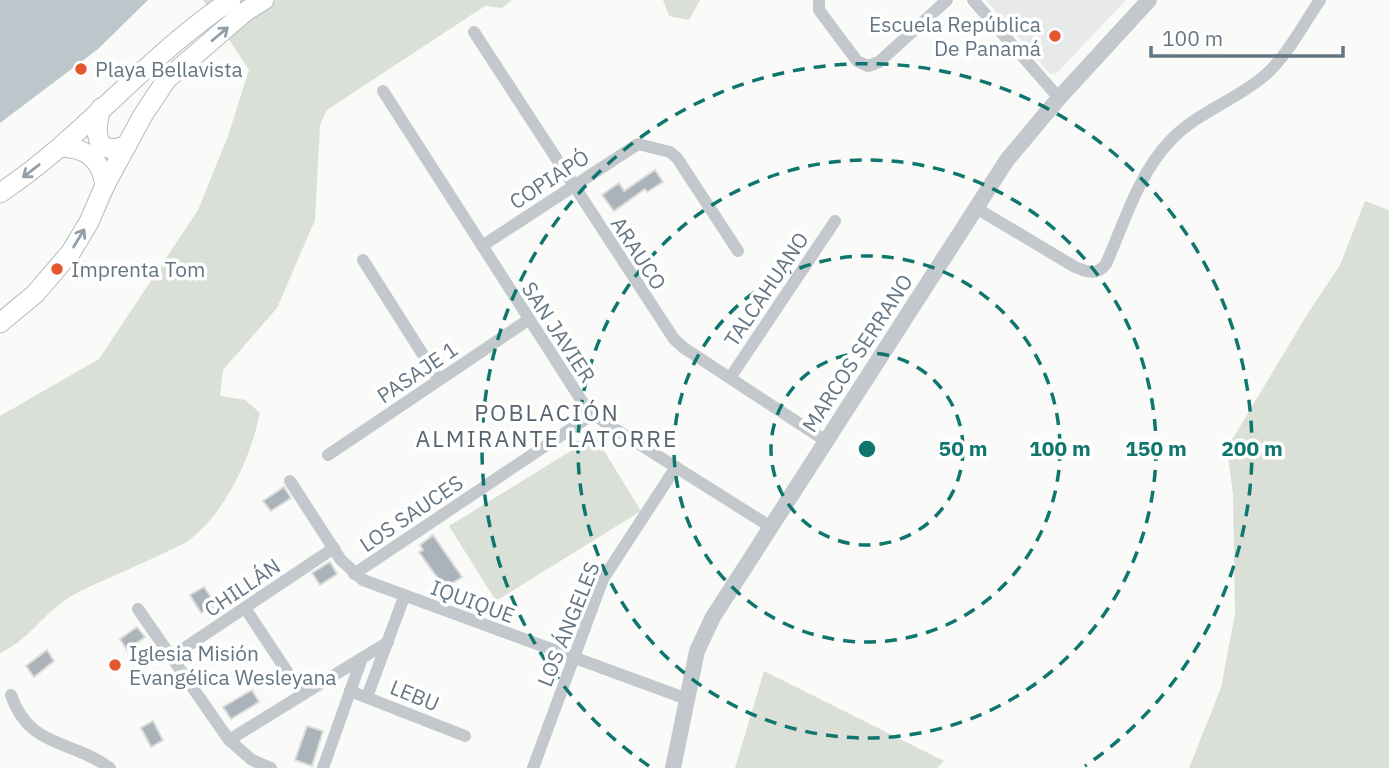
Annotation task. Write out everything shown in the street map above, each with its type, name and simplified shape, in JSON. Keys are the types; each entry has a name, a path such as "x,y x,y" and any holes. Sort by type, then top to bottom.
{"main road":[{"path":"0,193 61,147 191,29 231,0"},
{"path":"0,323 35,294 71,251 89,222 105,185 153,98 167,79 264,0"},
{"path":"101,108 96,126 100,141 107,149 115,150 127,145"},
{"path":"61,147 76,148 93,155 104,173 105,185"}],"street":[{"path":"818,3 857,61 868,66 879,62 947,0"},
{"path":"973,0 1059,98"},
{"name":"MARCOS SERRANO","path":"673,768 697,651 706,628 1016,150 1059,98 1149,0"},
{"path":"976,208 1075,267 1091,273 1100,270 1106,264 1144,180 1169,142 1188,125 1252,85 1270,70 1320,0"},
{"name":"ARAUCO","path":"474,32 674,340 826,441"},
{"name":"SAN JAVIER","path":"383,91 578,397 593,414 771,527"},
{"name":"COPIAPÓ","path":"482,246 638,144 670,152 677,158 738,251"},
{"name":"TALCAHUANO","path":"730,378 835,221"},
{"path":"363,260 439,380"},
{"name":"PASAJE 1","path":"328,455 528,320"},
{"name":"LOS SAUCES","path":"354,574 593,414"},
{"name":"LOS ÁNGELES","path":"533,768 603,579 676,467"},
{"name":"IQUIQUE","path":"290,481 354,574 372,585 687,699"},
{"name":"CHILLÁN","path":"171,657 334,548"},
{"path":"367,697 404,597"},
{"path":"245,608 302,694"},
{"path":"138,609 229,740 244,754 271,768"},
{"path":"229,740 388,642"},
{"path":"323,768 362,658"},
{"name":"LEBU","path":"350,691 465,736"},
{"path":"11,695 23,720 34,731 48,740 86,753 110,768"}],"shaded area":[{"path":"0,0 148,0 98,49 0,123"},
{"path":"203,0 512,0 502,8 485,6 327,110 320,125 315,220 277,308 223,370 220,396 245,400 260,413 243,467 213,516 187,542 70,597 26,636 0,653 0,416 99,359 198,210 228,136 249,70"},
{"path":"663,0 700,0 689,20 669,16"},
{"name":"Escuela República De Panamá","path":"986,0 1126,0 1057,73 1050,74"},
{"path":"1365,201 1389,210 1389,768 1189,768 1221,688 1235,614 1233,495 1227,448 1340,265"},
{"path":"595,436 641,511 496,601 449,526"},
{"path":"764,671 944,761 937,768 735,768"}],"building":[{"path":"655,170 663,182 647,192 645,189 614,211 602,195 619,183 624,191"},
{"path":"284,487 291,498 271,511 263,501"},
{"path":"433,535 462,577 445,588 419,552 423,550 420,545"},
{"path":"330,562 337,574 320,585 312,573"},
{"path":"204,587 216,605 201,613 190,595"},
{"path":"137,627 145,637 127,650 120,639"},
{"path":"47,650 54,661 34,677 26,666"},
{"path":"252,690 259,702 231,719 223,707"},
{"path":"153,721 163,740 151,747 141,728"},
{"path":"307,726 323,731 312,766 295,760"}],"place":[{"name":"Escuela República De Panamá","path":"1055,36"},
{"name":"Playa Bellavista","path":"81,69"},
{"name":"Imprenta Tom","path":"57,269"},
{"name":"Iglesia Misión Evangélica Wesleyana","path":"115,665"}],"district":[{"name":"POBLACIÓN ALMIRANTE LATORRE","path":"547,425"}]}
